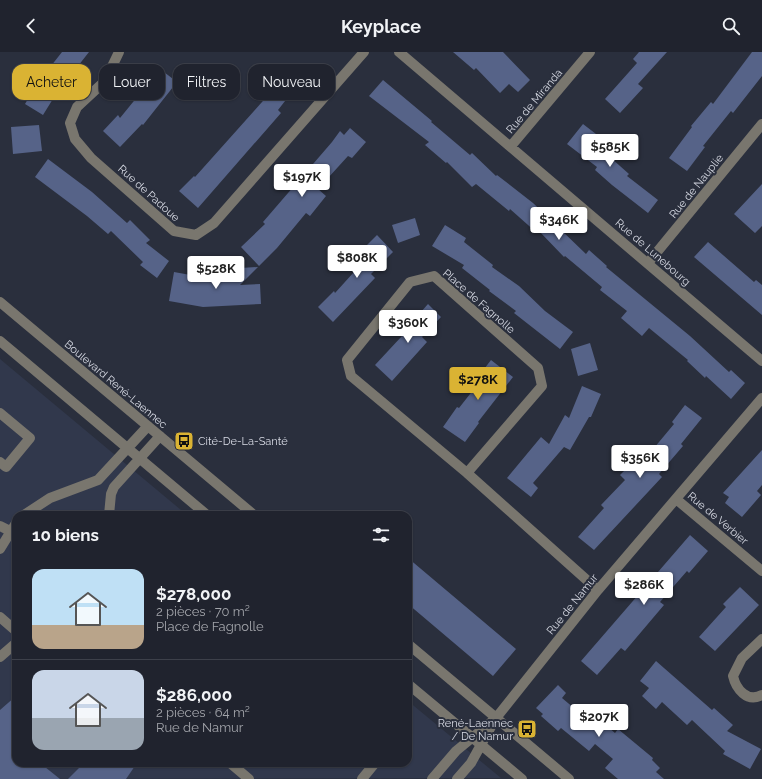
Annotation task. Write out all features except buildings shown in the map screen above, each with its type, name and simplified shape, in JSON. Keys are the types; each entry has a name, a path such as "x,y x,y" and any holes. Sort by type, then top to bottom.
{"street":[{"name":"Rue de Padoue","path":"119,52 105,81 77,107 70,123 75,140 91,158 174,231 196,236 214,223 364,52"},
{"name":"Rue de Lunebourg","path":"399,52 762,361"},
{"name":"Rue de Miranda","path":"511,146 590,52"},
{"name":"Rue de Nauplie","path":"648,263 762,124"},
{"name":"Place de Fagnolle","path":"467,473 542,386 538,368 434,276 410,282 347,360 351,376 467,473 598,590"},
{"name":"Boulevard René-Laennec","path":"0,302 249,511"},
{"path":"0,341 202,511"},
{"name":"Rue de Namur","path":"457,779 471,763 496,718 598,590 762,398"},
{"path":"0,413 30,438 6,467 0,462"},
{"path":"30,511 50,498 98,480 148,426"},
{"path":"110,511 112,491 160,436"},
{"name":"Rue de Verbier","path":"676,499 762,571"},
{"path":"0,526 12,529"},
{"path":"0,549 12,532"},
{"path":"0,617 12,628"},
{"path":"762,639 742,658 733,676 735,687 748,697 758,697 762,695"},
{"path":"412,647 569,779"},
{"path":"0,657 12,649"},
{"path":"412,687 522,779"},
{"name":"Rue de Namur","path":"432,779 456,750 496,718"},
{"path":"235,767 249,779"},
{"path":"362,779 372,767"}],"shaded area":[{"path":"0,359 182,511 12,511 12,767 412,767 412,704 501,778 0,779"}],"place":[{"name":"Cité-De-La-Santé","path":"184,441"},
{"name":"René-Laennec / De Namur","path":"527,729"}]}
